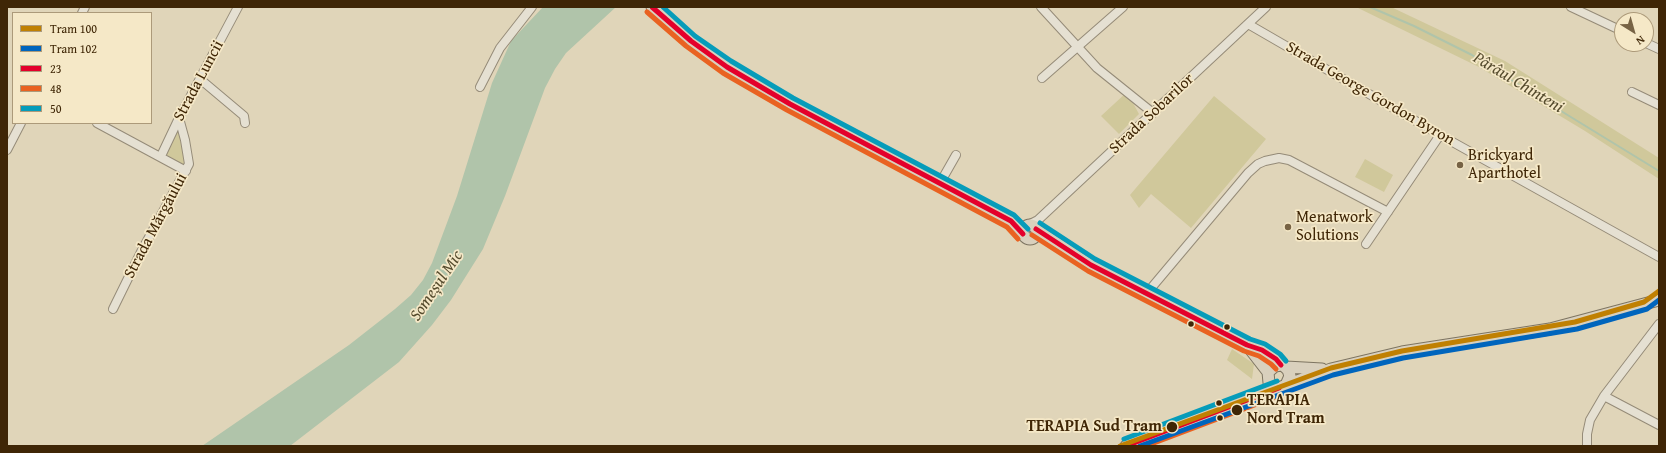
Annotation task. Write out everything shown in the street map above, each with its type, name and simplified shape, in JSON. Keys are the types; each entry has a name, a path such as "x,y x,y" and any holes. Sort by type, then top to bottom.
{"main road":[{"path":"652,7 691,41 727,67 790,104 1013,222 1032,228 1069,252 1147,293 1247,345 1262,350 1284,366 1290,376 1283,386 1276,387 1269,382 1268,373 1247,345"},
{"path":"1126,446 1331,369 1402,352 1550,329 1593,319 1656,300"},
{"path":"1246,400 1275,366 1331,369"}],"street":[{"name":"Strada Luncii","path":"161,156 179,118 238,7"},
{"path":"480,87 500,48 532,7"},
{"path":"1040,7 1097,68 1153,113"},
{"path":"1042,78 1124,7"},
{"name":"Strada Sobarilor","path":"1032,228 1266,7"},
{"path":"1571,7 1614,28"},
{"name":"Strada George Gordon Byron","path":"1248,24 1440,135 1659,257"},
{"path":"200,79 244,116 245,123"},
{"path":"1632,92 1659,105"},
{"name":"Strada Mărgăului","path":"113,308 141,252 189,164 179,118"},
{"path":"7,150 20,124"},
{"path":"99,124 186,170"},
{"path":"1366,244 1440,135"},
{"path":"940,183 956,155"},
{"path":"1147,293 1248,173 1258,164 1265,161 1279,158 1289,160 1388,212"},
{"path":"1587,446 1587,434 1590,420 1604,396 1659,324"},
{"path":"1604,396 1659,424"}],"shaded area":[{"path":"1356,7 1391,7 1505,61 1659,158 1659,179 1585,131 1479,67"},
{"path":"1127,92 1139,114 1119,134 1101,116"},
{"path":"1214,96 1266,139 1191,228 1151,194 1139,208 1130,195"},
{"path":"179,124 185,166 163,155"},
{"path":"1365,159 1393,175 1384,192 1355,177"},
{"path":"1232,349 1254,364 1252,379 1227,360"}],"water":[{"name":"Someșul Mic","path":"543,7 616,7 566,53 555,69 545,88 505,196 483,249 451,300 432,325 399,362 290,446 202,446 349,345 411,295 423,280 432,263 457,196 492,83 511,41"}],"waterway":[{"name":"Pârâul Chinteni","path":"1370,7 1414,26 1472,55 1659,171"}],"tram line":[{"name":"100","path":"1120,446 1331,368 1402,351 1575,322 1644,302 1659,291"},
{"name":"102","path":"1140,446 1333,375 1403,358 1577,329 1647,309 1659,300"}],"transit line":[{"name":"23","path":"652,7 691,41 727,67 790,104 1011,221 1023,234"},
{"name":"50","path":"663,7 695,36 731,61 793,98 1014,215 1028,229"},
{"name":"48","path":"647,12 686,46 723,73 787,110 1007,227 1018,239"},
{"name":"50","path":"1040,223 1095,259 1250,339 1265,344 1280,354 1286,361"},
{"name":"23","path":"1036,229 1091,265 1247,345 1262,350 1276,359 1281,365"},
{"name":"48","path":"1032,235 1088,271 1244,351 1259,356 1276,369"},
{"name":"50","path":"1124,439 1277,381"},
{"name":"23","path":"1126,446 1279,388"},
{"name":"48","path":"1146,446 1281,395"}],"place":[{"name":"Brickyard Aparthotel","path":"1460,165"},
{"name":"Menatwork Solutions","path":"1288,227"},
{"name":"TERAPIA Nord Tram","path":"1237,410"},
{"name":"TERAPIA Sud Tram","path":"1172,427"}]}
